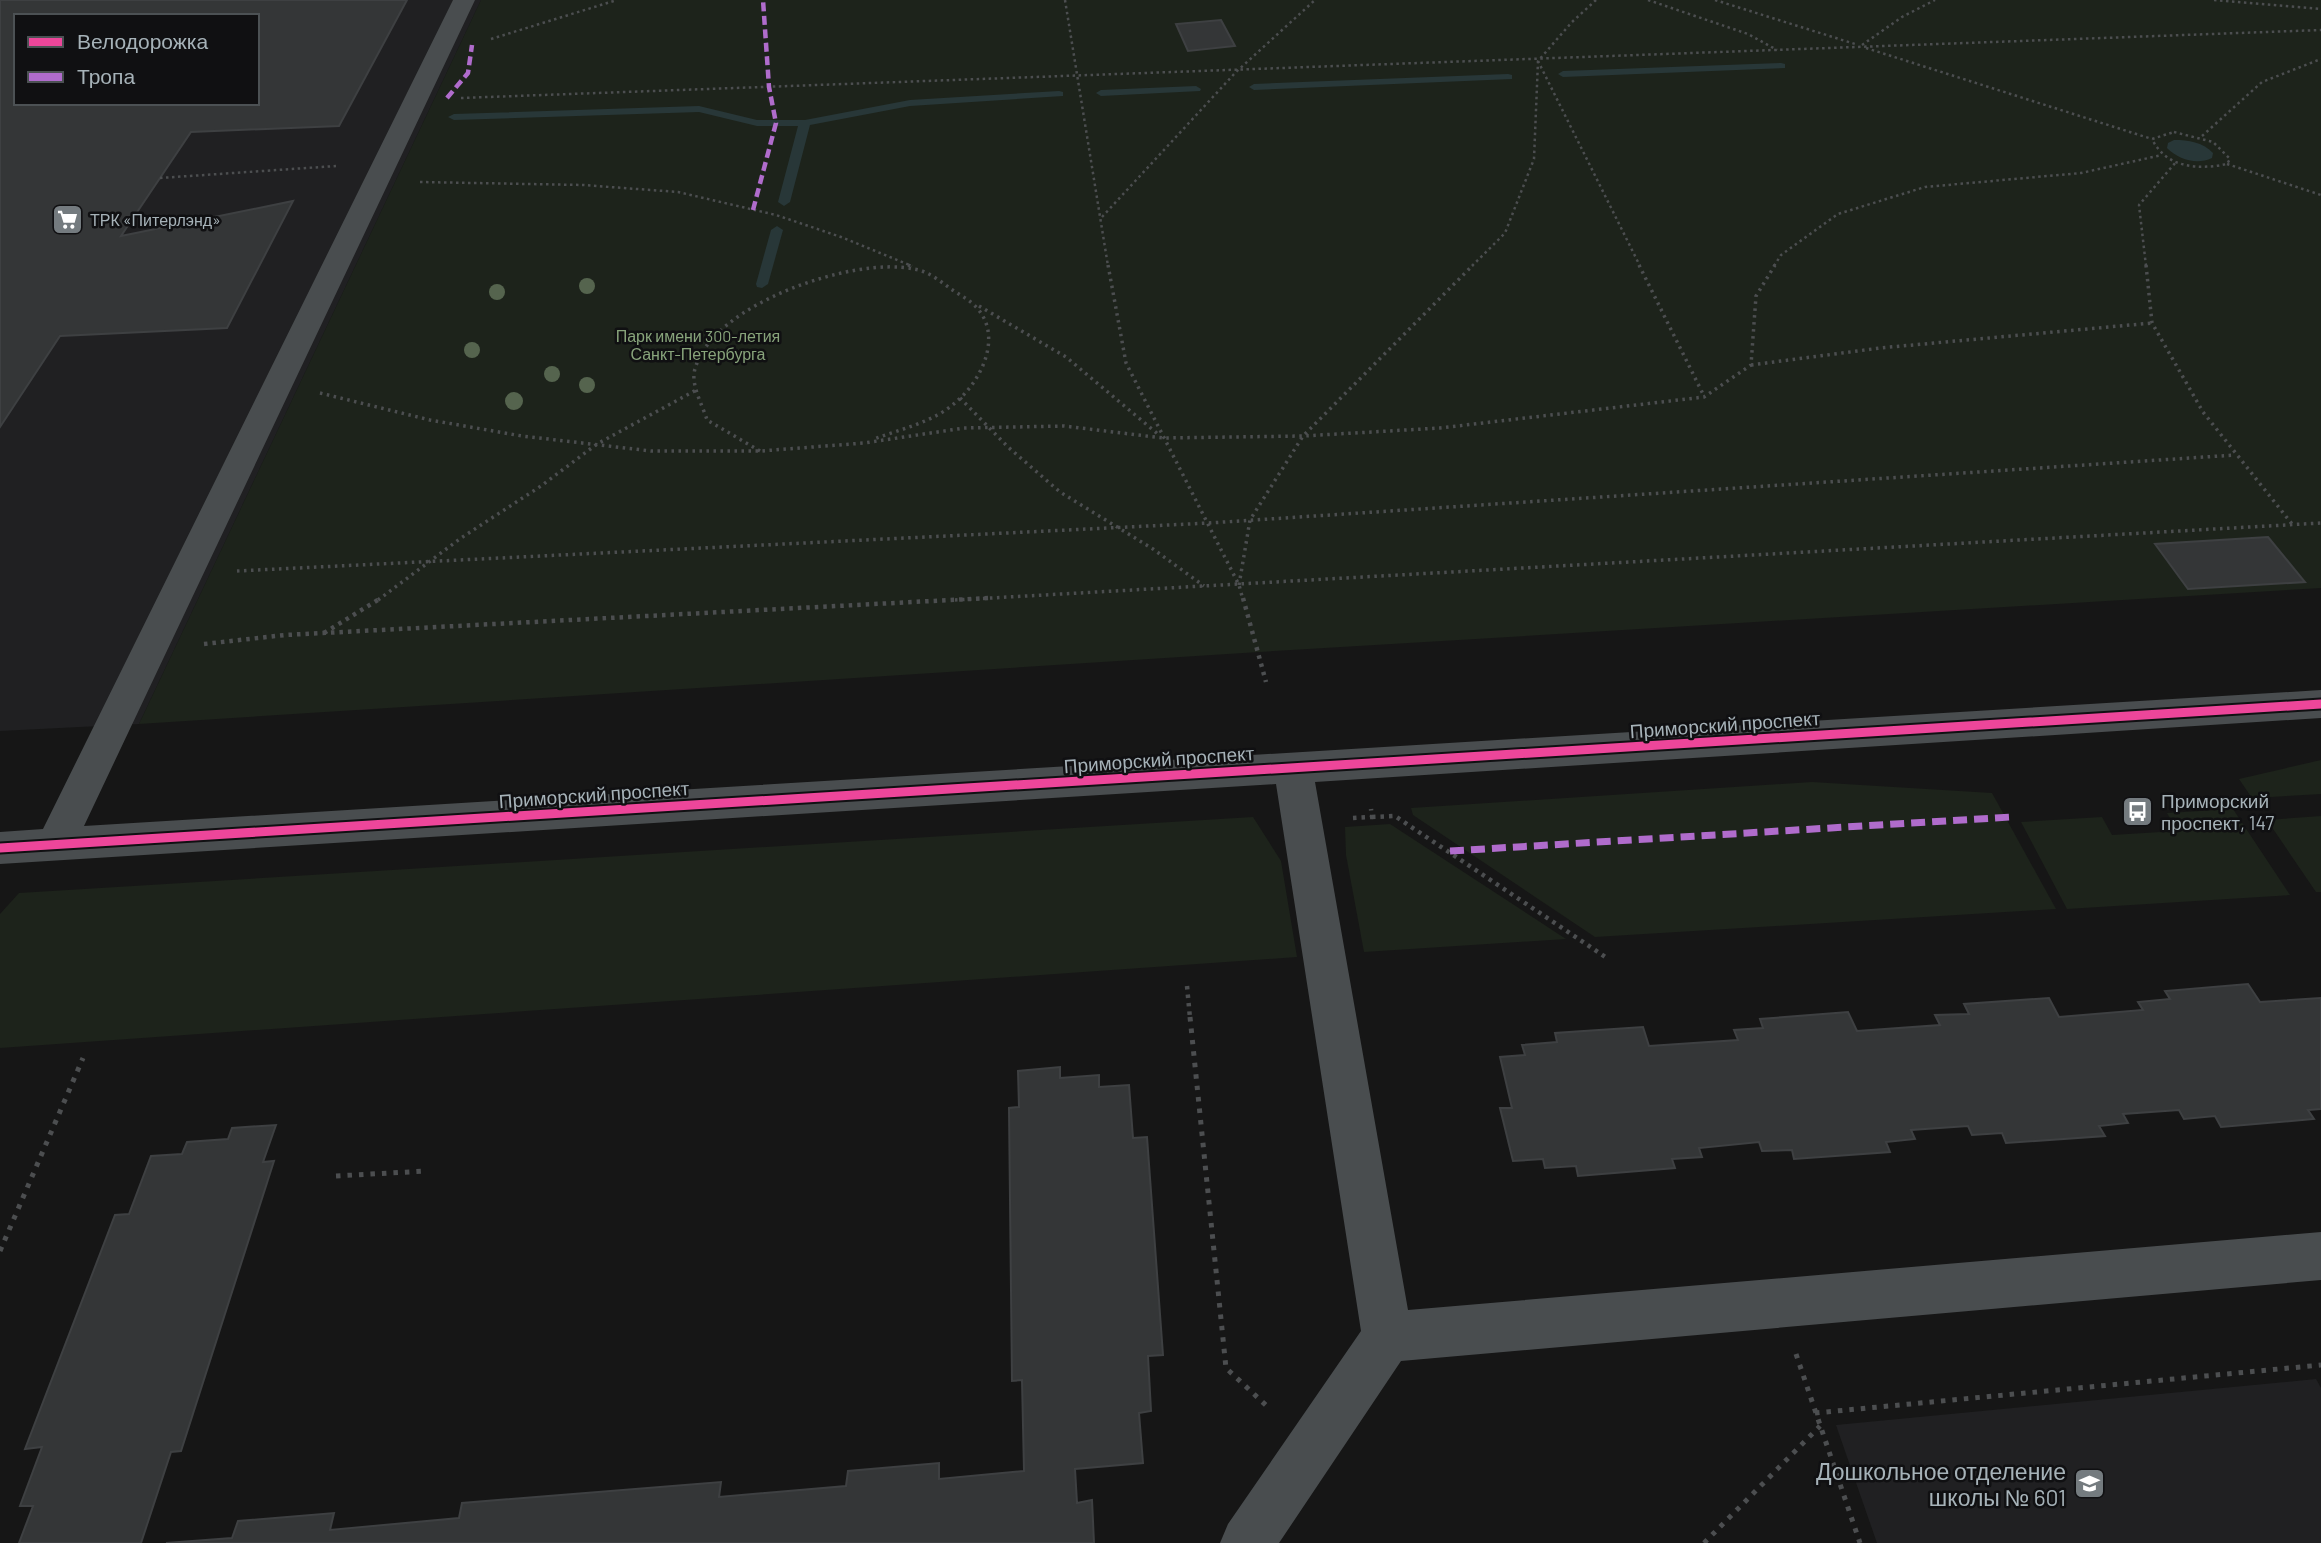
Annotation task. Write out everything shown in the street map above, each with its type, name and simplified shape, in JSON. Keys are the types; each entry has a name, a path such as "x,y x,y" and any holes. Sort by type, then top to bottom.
{"street":[{"path":"55,845 464,0"},
{"name":"Приморский проспект","path":"0,848 2321,704"},
{"path":"1247,1543 1387,1337 1293,768"},
{"path":"1387,1337 2321,1256"}],"path":[{"path":"436,58 617,0"},
{"path":"1065,0 1080,76 1111,290 1126,363 1239,585 1266,682"},
{"path":"1102,217 1236,72 1315,0"},
{"path":"1239,585 1250,520 1303,436 1504,233 1534,159 1538,61 1572,22 1596,0"},
{"path":"1648,0 1748,34 1779,51"},
{"path":"1715,0 2152,139 2174,132 2201,137 2226,150 2230,159 2227,164"},
{"path":"1860,46 1902,16 1935,0"},
{"path":"2214,0 2321,9"},
{"path":"414,100 1538,61 1860,46 2321,30"},
{"path":"2201,137 2262,82 2321,59"},
{"path":"1538,61 1704,397"},
{"path":"2152,139 2156,151 2176,162 2208,169 2227,164 2321,195"},
{"path":"1751,365 1756,296 1782,255 1838,214 1925,187 2081,173 2162,155"},
{"path":"2176,162 2139,205 2152,323 2203,412 2293,525"},
{"path":"160,178 305,168"},
{"path":"373,184 583,185 678,192 776,215 841,237 914,268 1066,357 1163,438"},
{"path":"761,452 707,420 693,372 701,350 728,319 771,297 844,272 914,268"},
{"path":"864,443 940,414 967,394 983,368 990,334 977,305"},
{"path":"281,375 324,394 430,420 522,436 651,451 761,452 864,443 964,428 1064,426 1163,438 1303,436 1440,428 1704,397 1751,365 1880,348 2152,323"},
{"path":"324,633 388,594 461,538 541,486 597,444 698,389"},
{"path":"960,398 1060,492 1153,549 1205,586"},
{"path":"187,575 1209,523 2235,455"},
{"path":"150,650 324,633 1239,585 2321,523"},
{"path":"1373,817 1395,816 1607,958"},
{"path":"1187,986 1226,1368 1312,1449"},
{"path":"0,1251 83,1058"},
{"path":"336,1176 427,1171"},
{"path":"1779,1304 1860,1543"},
{"path":"1815,1413 2321,1365"},
{"path":"1704,1543 1820,1426"}],"shaded area":[{"path":"0,0 481,0 139,724 0,731"},
{"path":"2174,140 2200,144 2213,153 2212,158 2194,161 2183,158 2167,148 2168,143"},
{"name":"Дошкольное отделение школы № 601","path":"2316,1379 2321,1388 2321,1543 1877,1543 1836,1425"}],"green space":[{"name":"Парк имени 300-летия Санкт-Петербурга","path":"481,0 2321,0 2321,588 1259,652 139,724"},
{"path":"2321,760 2321,794 2252,798 2239,779"},
{"path":"1812,782 1992,793 2056,909 1595,937 1413,815 1411,808"},
{"path":"2233,809 2290,895 2067,909 2021,822 2102,817 2112,835 2177,831 2167,813"},
{"path":"2321,816 2321,892 2316,892 2267,820"},
{"path":"1253,817 1281,861 1297,957 0,1048 0,914 19,893"},
{"path":"1390,824 1566,939 1364,952 1346,855 1345,827"}],"building":[{"name":"ТРК «Питерлэнд»","path":"0,0 407,0 339,126 191,132 121,236 293,201 227,328 60,336 0,427"},
{"path":"1221,20 1235,46 1188,51 1176,24"},
{"path":"2268,537 2305,582 2188,589 2155,544"},
{"path":"2248,984 2260,1002 2321,998 2321,1109 2308,1110 2314,1119 2221,1127 2215,1116 2184,1119 2179,1110 2123,1114 2128,1123 2099,1126 2105,1136 2006,1143 2002,1133 1972,1135 1968,1126 1911,1130 1915,1139 1886,1142 1890,1152 1794,1159 1792,1150 1762,1151 1759,1142 1699,1148 1702,1157 1672,1159 1675,1168 1578,1176 1576,1166 1545,1168 1543,1159 1513,1161 1500,1108 1512,1108 1500,1057 1525,1055 1522,1045 1557,1042 1555,1033 1643,1027 1649,1046 1738,1040 1734,1030 1763,1028 1760,1019 1848,1012 1857,1031 1940,1025 1935,1015 1969,1014 1964,1004 2049,998 2059,1017 2143,1010 2138,1002 2170,999 2165,991"},
{"path":"1060,1067 1060,1078 1099,1075 1099,1087 1129,1085 1133,1138 1147,1137 1163,1355 1148,1356 1151,1411 1139,1413 1143,1463 1075,1469 1077,1503 1092,1500 1094,1543 166,1543 232,1538 238,1521 334,1513 330,1530 459,1518 462,1503 721,1482 719,1497 846,1486 848,1471 939,1463 939,1479 1024,1471 1022,1380 1012,1381 1009,1108 1019,1107 1018,1071"},
{"path":"276,1125 263,1162 274,1161 181,1451 171,1452 141,1543 19,1543 33,1506 20,1506 42,1447 25,1449 115,1215 129,1214 151,1156 182,1154 187,1142 228,1139 232,1128"}],"waterway":[{"path":"1563,74 1781,66"},
{"path":"1254,87 1508,77"},
{"path":"1101,93 1196,89"},
{"path":"805,123 910,103 1059,94"},
{"path":"454,117 699,109 757,123 805,123"},
{"path":"784,202 805,123"},
{"path":"762,284 777,230"}],"marked path":[{"path":"753,210 776,123 769,87 763,0"},
{"path":"447,98 468,73 472,45"},
{"path":"1450,851 2011,817"}],"cycle path":[{"path":"0,848 2321,704"}],"place":[{"name":"ТРК «Питерлэнд»","path":"67,219"},
{"name":"Приморский проспект, 147","path":"2138,811"},
{"name":"Дошкольное отделение школы № 601","path":"2089,1484"}]}
